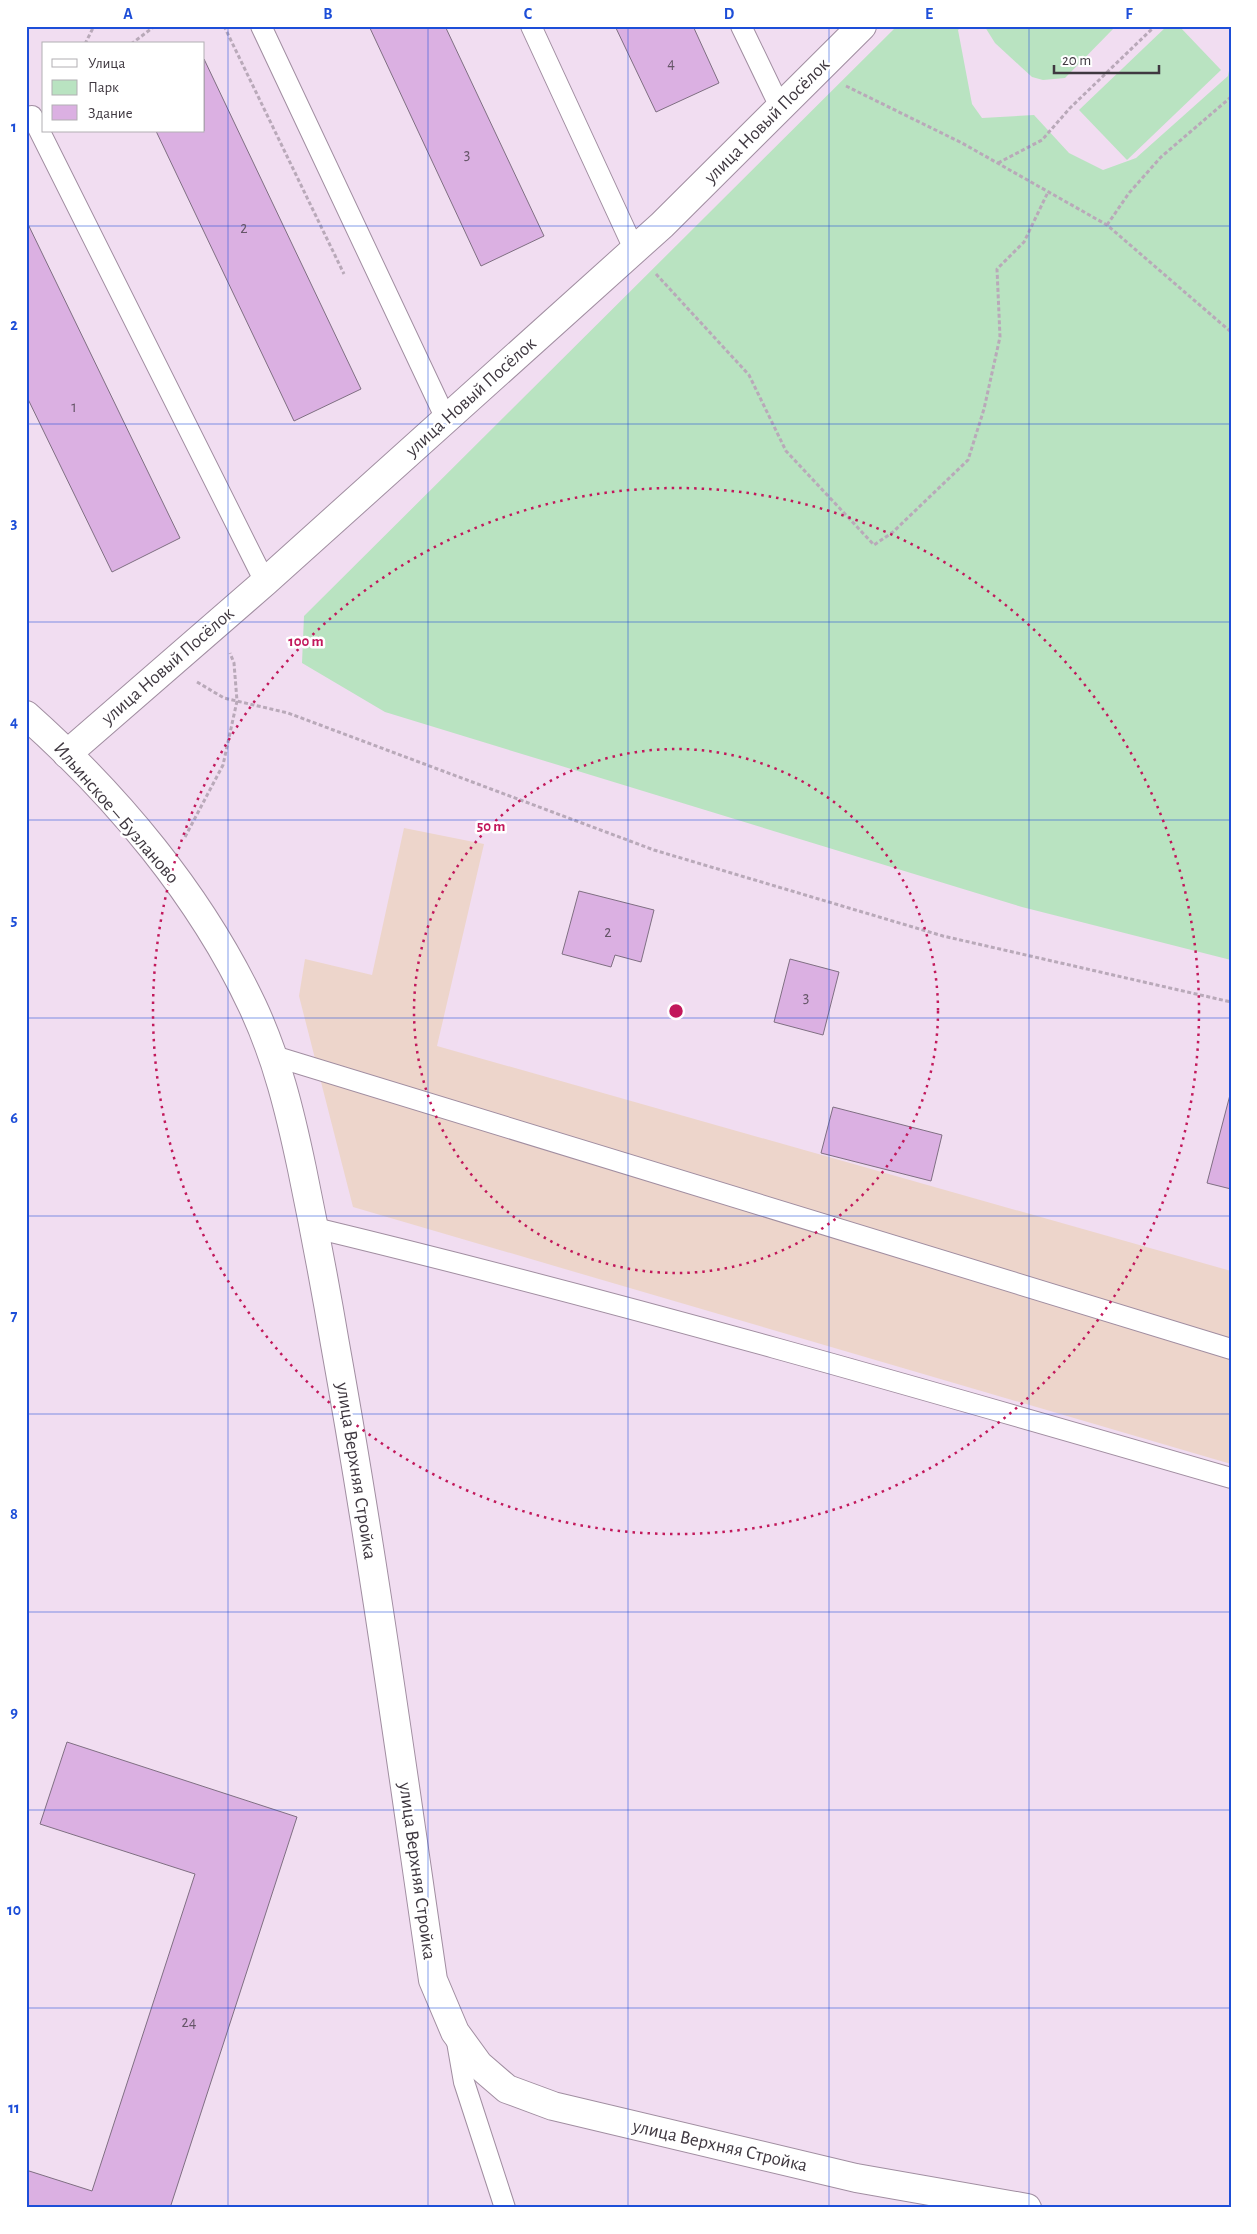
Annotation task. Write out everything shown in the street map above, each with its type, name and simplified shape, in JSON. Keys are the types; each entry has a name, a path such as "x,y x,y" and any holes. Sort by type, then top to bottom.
{"street":[{"name":"улица Новый Посёлок","path":"67,754 265,582 662,225 862,26"},
{"name":"Ильинское – Бузланово","path":"26,715 67,754 145,840 194,904 224,952 252,1006 274,1056 288,1105"},
{"name":"улица Верхняя Стройка","path":"288,1105 314,1228 361,1490 433,1980 455,2032 479,2065 507,2089 553,2106 856,2178 1027,2208"}],"lane":[{"path":"261,26 446,419"},
{"path":"531,26 634,250"},
{"path":"741,26 780,108"},
{"path":"32,116 265,582"},
{"path":"274,1056 1231,1349"},
{"path":"314,1228 480,1268 920,1388 1231,1478"},
{"path":"455,2032 464,2082 506,2208"}],"path":[{"path":"86,42 94,26"},
{"path":"134,42 155,26"},
{"path":"997,163 1042,140 1070,108 1155,26"},
{"path":"816,72 873,98 997,163 1107,225 1231,332"},
{"path":"1107,225 1129,193 1161,157 1231,97"},
{"path":"634,250 749,375 786,451 874,545 893,532 968,460 984,410 1000,338 997,269 1024,242 1048,192"},
{"path":"167,869 224,766 237,700 234,663 218,622"},
{"path":"169,665 224,698 288,713 654,850 943,936 1231,1002"}],"shaded area":[{"path":"404,828 484,844 437,1046 1231,1271 1231,1464 353,1207 299,996 305,959 372,975"}],"green space":[{"path":"897,26 962,26 958,30 972,104 982,118 1034,115 1069,153 1103,170 1136,158 1228,76 1231,60 1231,960 1022,907 385,712 302,663 304,616"},
{"path":"1116,26 1065,78 1043,80 1032,77 995,43 985,27"},
{"path":"1167,26 1179,26 1221,70 1127,160 1079,110"}],"building":[{"path":"369,26 445,26 544,236 481,266"},
{"path":"615,26 693,26 719,83 656,112"},
{"path":"205,61 361,389 294,421 156,132 205,132"},
{"path":"26,220 180,538 112,572 26,395"},
{"path":"579,891 654,910 641,962 615,955 611,967 562,954"},
{"path":"790,959 839,972 823,1035 774,1022"},
{"path":"1231,1091 1231,1189 1207,1183"},
{"path":"833,1107 942,1135 931,1181 821,1153"},
{"path":"67,1742 297,1817 170,2208 26,2208 26,2170 92,2191 195,1874 40,1824"}]}
